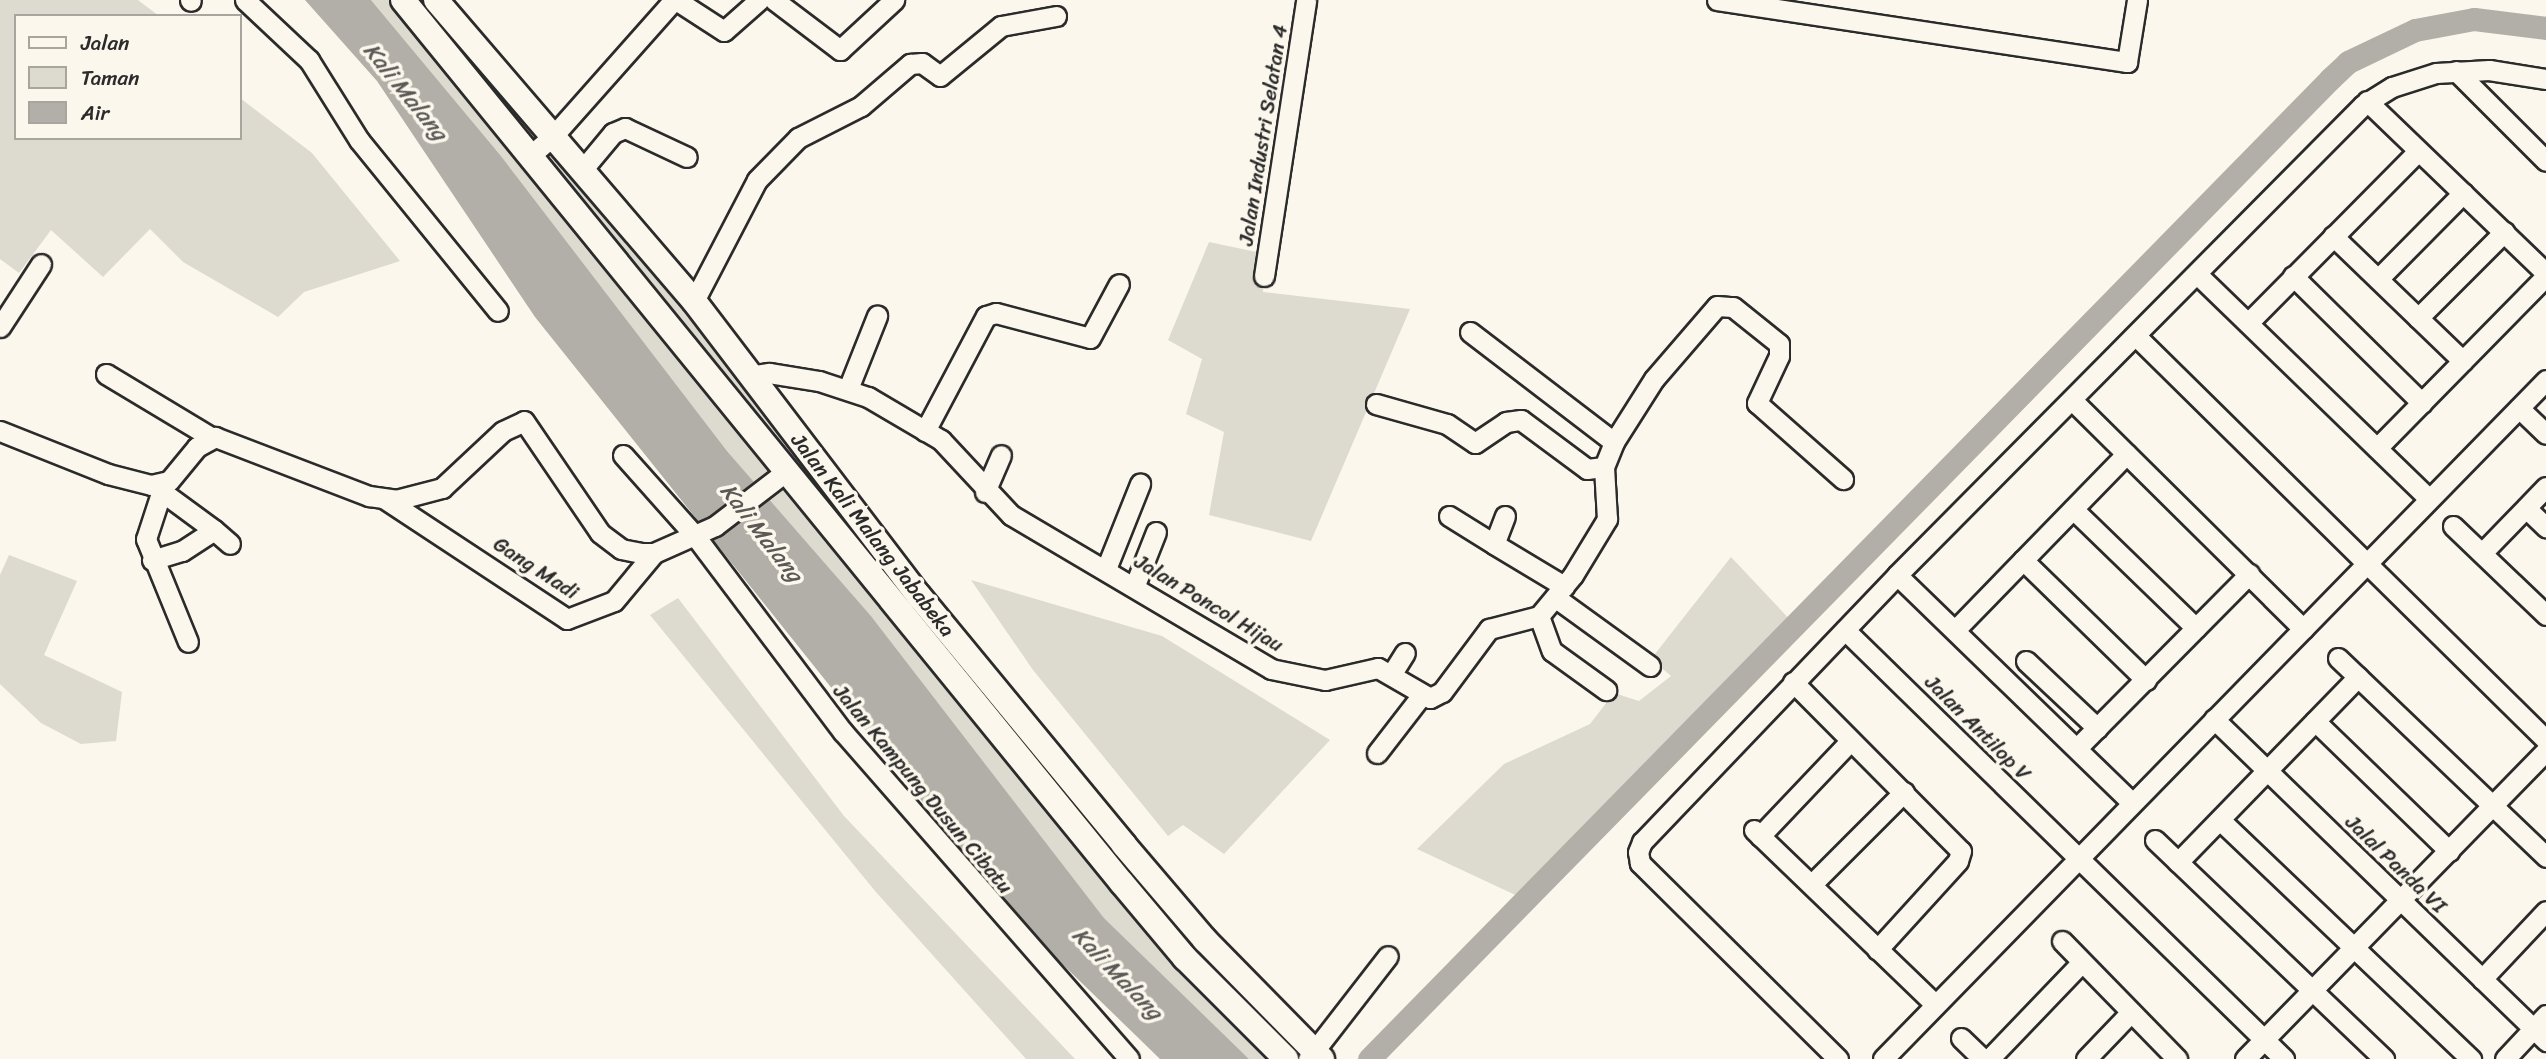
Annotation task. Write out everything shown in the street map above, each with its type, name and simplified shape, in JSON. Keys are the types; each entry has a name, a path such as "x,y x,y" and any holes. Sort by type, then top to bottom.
{"main road":[{"name":"Jalan Kali Malang Jababeka","path":"402,0 531,155 781,475 1205,940 1315,1056"},
{"name":"Jalan Kali Malang Jababeka","path":"436,0 694,301 996,710 1185,958 1286,1059"}],"street":[{"path":"246,0 309,60 367,150 498,311"},
{"path":"531,155 554,135 675,0 724,31 759,0"},
{"path":"774,0 840,50 894,0"},
{"name":"Jalan Industri Selatan 4","path":"1264,276 1306,0"},
{"path":"1717,0 2127,62 2137,0"},
{"path":"694,301 757,180 798,138 861,106 910,64 922,63 940,76 1001,26 1056,16"},
{"path":"2456,71 2546,161"},
{"path":"1838,1059 1638,857 1642,842 1897,575 2073,401 2367,101 2415,78 2456,71 2546,79"},
{"path":"2367,101 2546,275 2377,448"},
{"path":"583,169 614,133 625,128 687,157"},
{"path":"2248,323 2417,152"},
{"path":"2378,279 2463,193"},
{"path":"2418,318 2504,232"},
{"path":"2333,236 2463,361"},
{"path":"0,327 41,264"},
{"path":"2197,274 2429,499"},
{"path":"2293,276 2422,403"},
{"path":"925,431 986,316 996,313 1090,338 1119,284"},
{"path":"1405,653 1391,674 1421,696 1430,698 1442,692 1489,629 1539,616 1560,592 1607,519 1604,467 1614,442 1654,380 1700,322 1720,304 1733,307 1779,344 1779,356 1756,399 1843,479"},
{"path":"848,389 877,316"},
{"path":"1470,332 1614,442"},
{"path":"2136,336 2367,567 2546,740"},
{"name":"Jalan Poncol Hijau","path":"749,376 769,373 848,389 925,431 956,453 985,492 1012,515 1135,585 1271,669 1325,680 1370,667 1391,674"},
{"path":"106,374 211,437 384,499 421,497 442,488 507,428 524,421 607,540 630,551 654,553 696,537 715,526 781,475"},
{"path":"1883,1059 2214,719 2367,567 2429,499 2546,380"},
{"path":"2073,401 2303,629"},
{"path":"1376,404 1447,424 1475,443 1506,422 1521,420 1587,469 1604,467"},
{"path":"2519,408 2546,434"},
{"path":"0,431 129,481 162,487 230,544"},
{"path":"188,642 152,560 147,526 162,487 211,437"},
{"path":"1957,628 2126,454"},
{"name":"Jalan Kampung Dusun Cibatu","path":"623,455 696,537 844,732 1129,1059"},
{"path":"985,492 1001,455"},
{"path":"1106,569 1140,484"},
{"path":"2482,553 2546,487"},
{"name":"Gang Madi","path":"384,499 567,619 614,601 654,553"},
{"path":"2526,508 2546,527"},
{"path":"2073,509 2196,628"},
{"path":"1449,516 1494,544 1560,592 1650,666"},
{"path":"1494,544 1504,516"},
{"path":"2453,526 2546,615"},
{"path":"152,560 182,551 214,530"},
{"path":"1135,585 1156,532"},
{"path":"2023,560 2146,680"},
{"path":"1897,575 1957,628 2132,803"},
{"path":"2077,748 2249,575"},
{"path":"1539,616 1552,651 1606,690"},
{"name":"Jalan Antilop V","path":"1845,630 2284,1059"},
{"path":"2008,679 2032,654 2097,728"},
{"path":"2338,658 2546,857"},
{"path":"2178,862 2358,677"},
{"path":"1793,682 1959,846 1961,856 1877,950"},
{"path":"1377,753 1421,696"},
{"name":"Jalal Panda VI","path":"2214,719 2482,979 2542,1028"},
{"path":"2315,721 2449,851"},
{"path":"1850,741 1757,833 1935,1004"},
{"path":"2245,1059 2546,751"},
{"path":"1812,884 1904,792"},
{"path":"2220,820 2471,1059"},
{"path":"2155,840 2384,1059"},
{"path":"2482,979 2546,911"},
{"path":"2062,941 2178,1059"},
{"path":"1315,1056 1388,956"},
{"path":"1989,1059 2082,962"},
{"path":"2086,1059 2131,1012"},
{"path":"2505,1059 2542,1028"},
{"path":"1961,1038 1983,1059"}],"green space":[{"path":"0,0 138,0 156,14 14,14 14,140 242,140 242,100 312,153 400,261 304,292 278,317 183,262 150,229 103,277 51,230 19,273 0,259"},
{"path":"371,0 436,0 895,564 1322,1059 1249,1059 1104,918 871,616 727,451 501,156"},
{"path":"1209,242 1266,254 1263,292 1410,309 1311,541 1209,515 1224,432 1186,414 1202,359 1168,340"},
{"path":"9,555 77,581 44,655 122,692 116,741 81,744 41,723 0,684 0,575"},
{"path":"1731,557 1794,624 1526,900 1417,849 1504,764 1590,724 1614,693 1639,701 1671,676 1651,659"},
{"path":"971,580 1162,636 1330,740 1224,854 1183,825 1168,836 1033,670"},
{"path":"678,598 844,816 1075,1059 1026,1059 875,891 650,615"}],"water":[{"name":"Kali Malang","path":"305,0 371,0 501,156 727,451 871,616 1104,918 1249,1059 1160,1059 1017,920 535,317 377,81"}],"waterway":[{"path":"1369,1059 2348,62 2415,30 2474,19 2546,28"}]}
